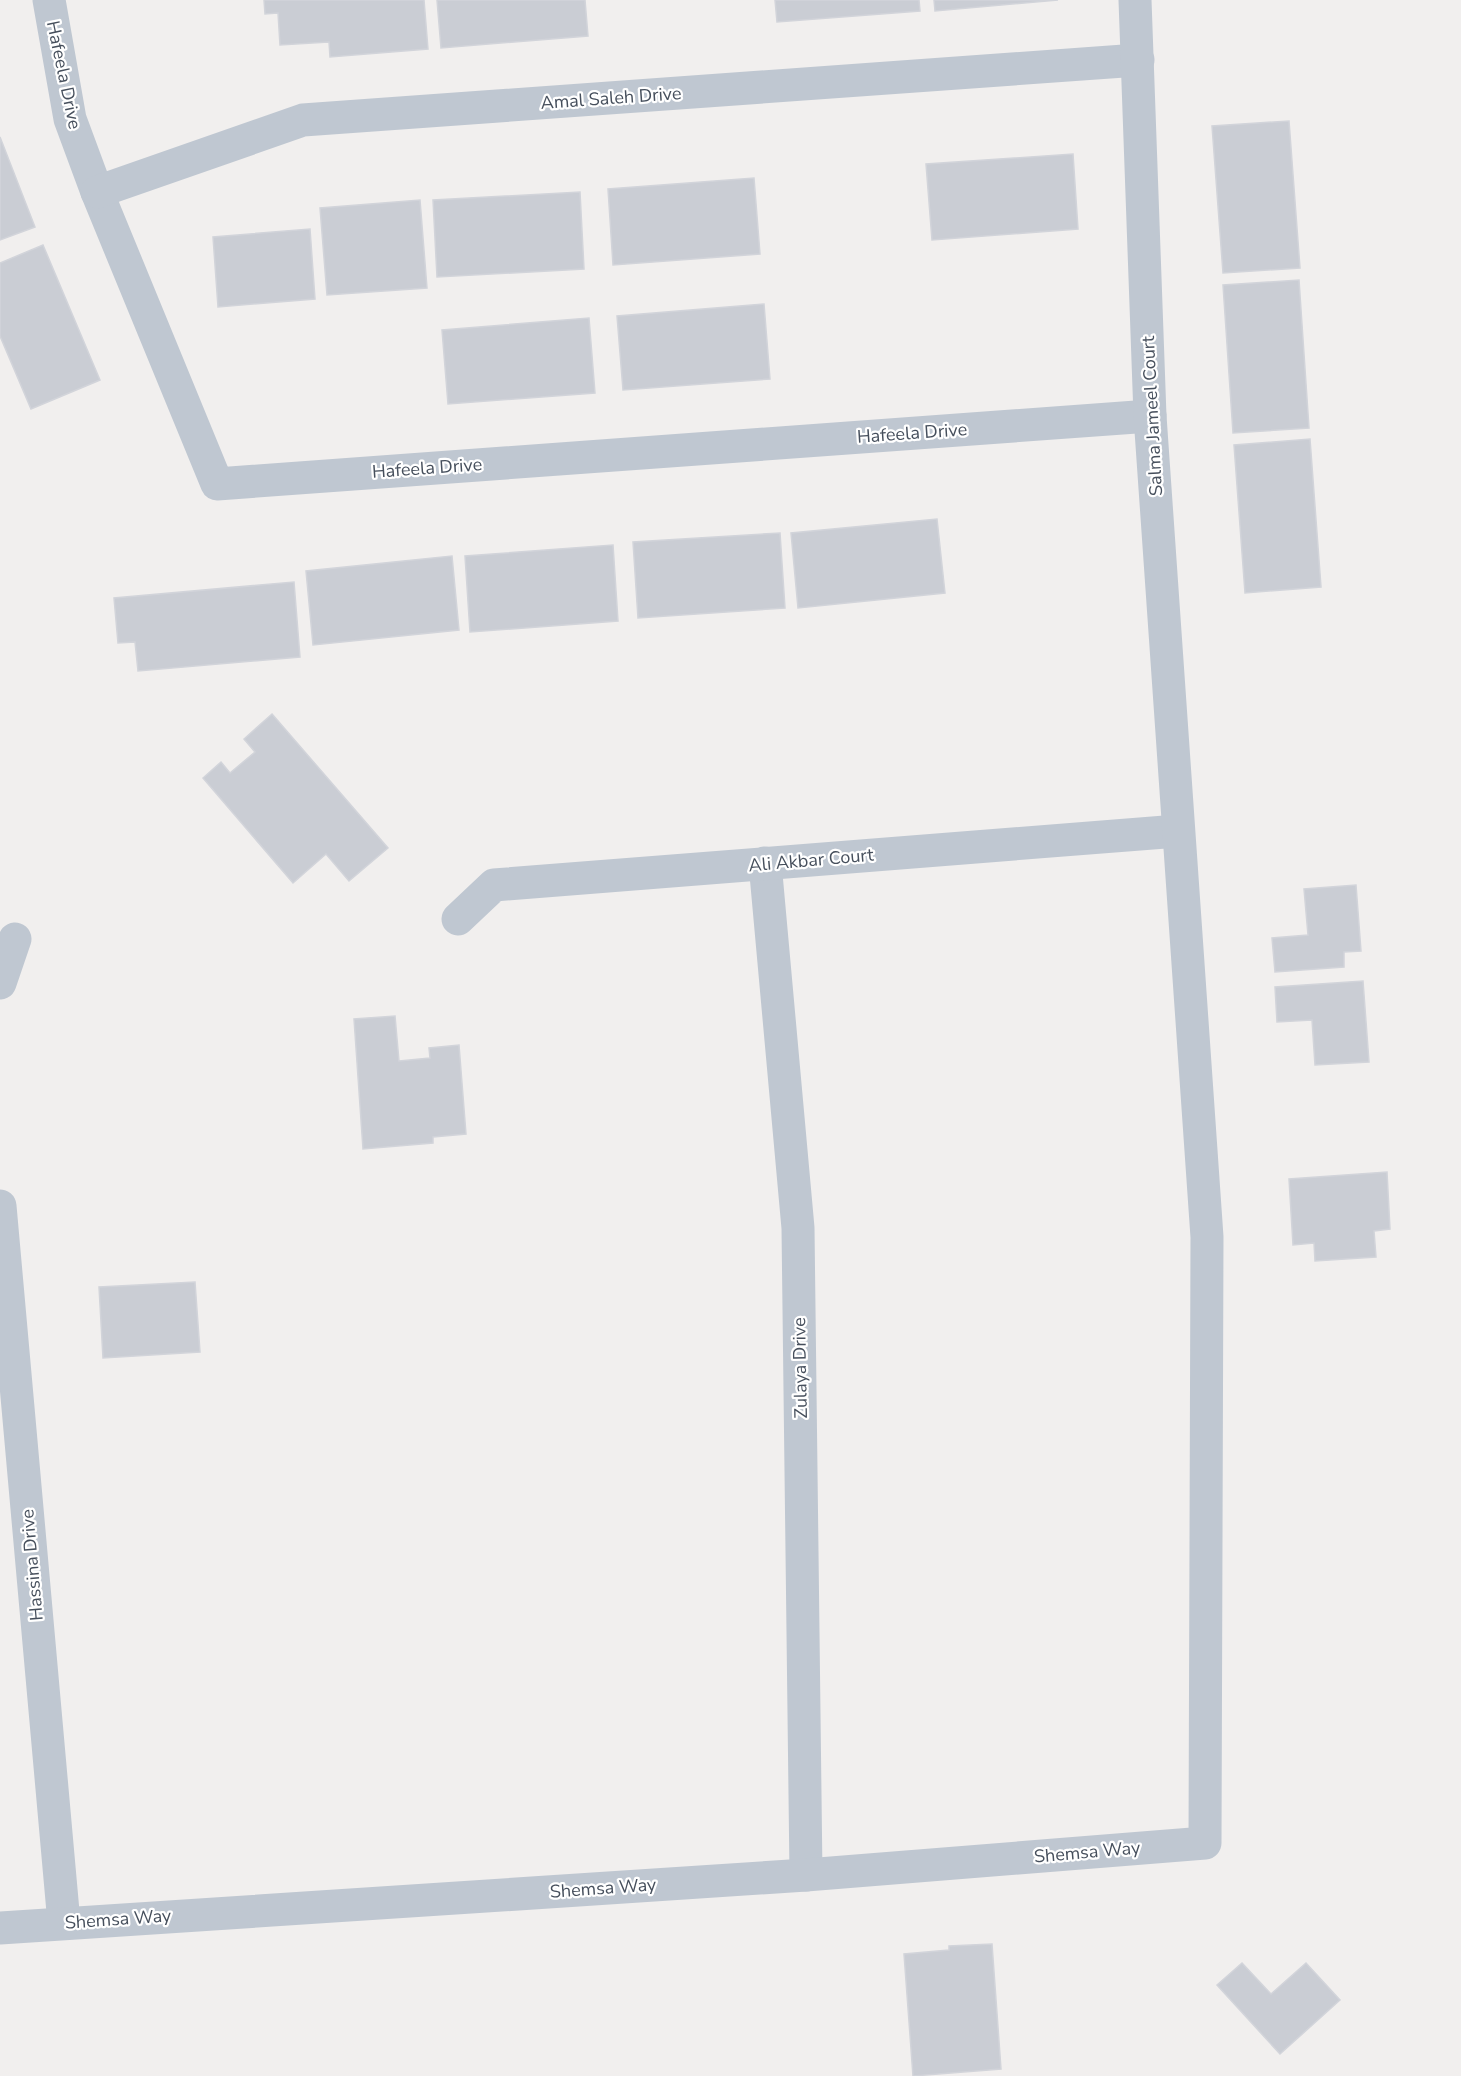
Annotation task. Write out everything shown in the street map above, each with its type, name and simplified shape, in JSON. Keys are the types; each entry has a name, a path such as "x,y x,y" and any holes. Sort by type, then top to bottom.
{"street":[{"name":"Hafeela Drive","path":"49,0 70,119 97,192 217,484 1150,416"},
{"name":"Salma Jameel Court","path":"1135,0 1150,416 1207,1237 1205,1843"},
{"name":"Amal Saleh Drive","path":"97,192 303,120 1138,60"},
{"name":"Ali Akbar Court","path":"458,919 494,885 1178,831"},
{"name":"Zulaya Drive","path":"765,863 798,1228 806,1875"},
{"path":"0,983 15,939"},
{"name":"Hassina Drive","path":"0,1206 64,1923"},
{"name":"Shemsa Way","path":"0,1928 806,1875 1205,1843"}],"building":[{"path":"264,0 424,0 428,49 330,57 329,42 280,45 278,13 265,14"},
{"path":"437,0 585,0 588,36 441,48"},
{"path":"775,0 919,0 920,11 777,22"},
{"path":"934,0 1058,0 935,11"},
{"path":"1289,121 1300,268 1223,273 1212,126"},
{"path":"0,137 35,227 0,240"},
{"path":"1073,154 1078,229 932,240 926,164"},
{"path":"754,178 760,254 613,265 608,189"},
{"path":"580,192 584,269 437,277 433,200"},
{"path":"420,200 427,288 327,295 320,208"},
{"path":"310,229 315,299 218,307 213,237"},
{"path":"43,245 100,380 31,409 0,336 0,263"},
{"path":"1299,280 1309,428 1233,433 1223,285"},
{"path":"764,304 770,379 623,390 617,316"},
{"path":"589,318 595,393 448,404 442,330"},
{"path":"1310,439 1321,587 1245,593 1234,445"},
{"path":"937,519 945,593 798,608 791,533"},
{"path":"780,533 785,608 638,618 633,542"},
{"path":"613,545 618,621 470,632 465,556"},
{"path":"452,556 459,630 313,645 306,571"},
{"path":"294,582 300,657 138,671 135,642 118,643 114,598"},
{"path":"272,714 388,848 349,881 326,854 293,883 203,778 221,762 230,773 255,752 244,739"},
{"path":"1356,885 1361,951 1344,952 1344,967 1275,972 1272,938 1308,935 1304,889"},
{"path":"1363,981 1369,1062 1315,1065 1312,1020 1277,1022 1275,987"},
{"path":"395,1016 399,1061 430,1058 429,1048 459,1045 466,1134 433,1137 433,1143 363,1149 354,1019"},
{"path":"1387,1172 1390,1229 1374,1231 1376,1257 1315,1261 1314,1243 1293,1245 1289,1179"},
{"path":"195,1282 200,1352 103,1358 99,1287"},
{"path":"992,1944 1001,2069 913,2076 904,1954 949,1950 949,1946"},
{"path":"1242,1963 1271,1994 1306,1963 1340,2000 1280,2054 1217,1985"}]}
